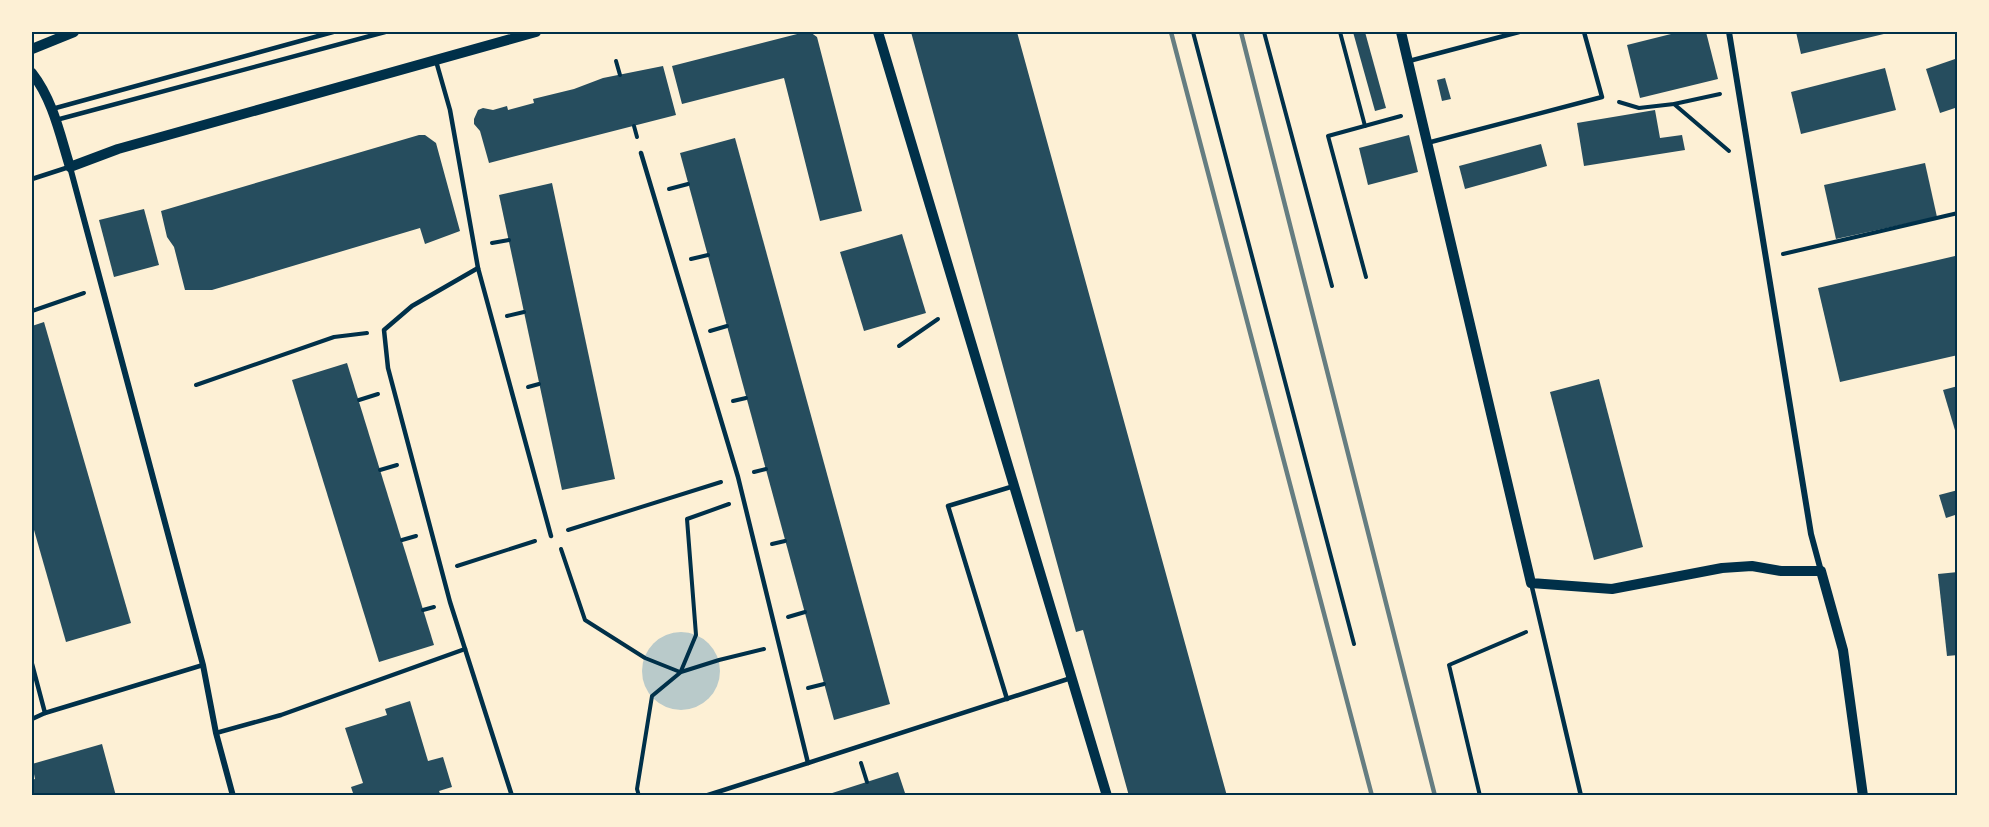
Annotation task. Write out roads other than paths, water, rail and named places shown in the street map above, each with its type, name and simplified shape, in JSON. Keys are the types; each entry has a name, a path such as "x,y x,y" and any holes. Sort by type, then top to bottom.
{"street":[{"path":"32,49 74,32"},
{"path":"70,167 118,149 536,32"},
{"path":"878,32 1107,795"},
{"path":"1401,32 1531,583 1612,590 1722,568 1752,566 1781,571 1821,571"},
{"path":"1729,32 1811,534 1843,650 1863,795"},
{"path":"32,73 42,86 56,120 70,167 202,665 216,733 233,795"}],"lane":[{"path":"51,109 333,32"},
{"path":"56,120 385,32"},
{"path":"1408,61 1520,32"},
{"path":"1427,143 1602,97 1584,32"},
{"path":"436,61 450,110 478,268 554,535"},
{"path":"641,153 738,477 808,763"},
{"path":"32,179 70,167"},
{"path":"478,268 412,306 384,330 388,368 442,571 512,795"},
{"path":"1006,699 948,506 1014,486"},
{"path":"1531,583 1581,795"},
{"path":"216,733 281,715 465,649"},
{"path":"32,664 45,712"},
{"path":"32,719 45,712 202,665"},
{"path":"705,795 1072,678"}],"railway":[{"path":"1171,32 1372,796"},
{"path":"1241,32 1435,796"}]}
